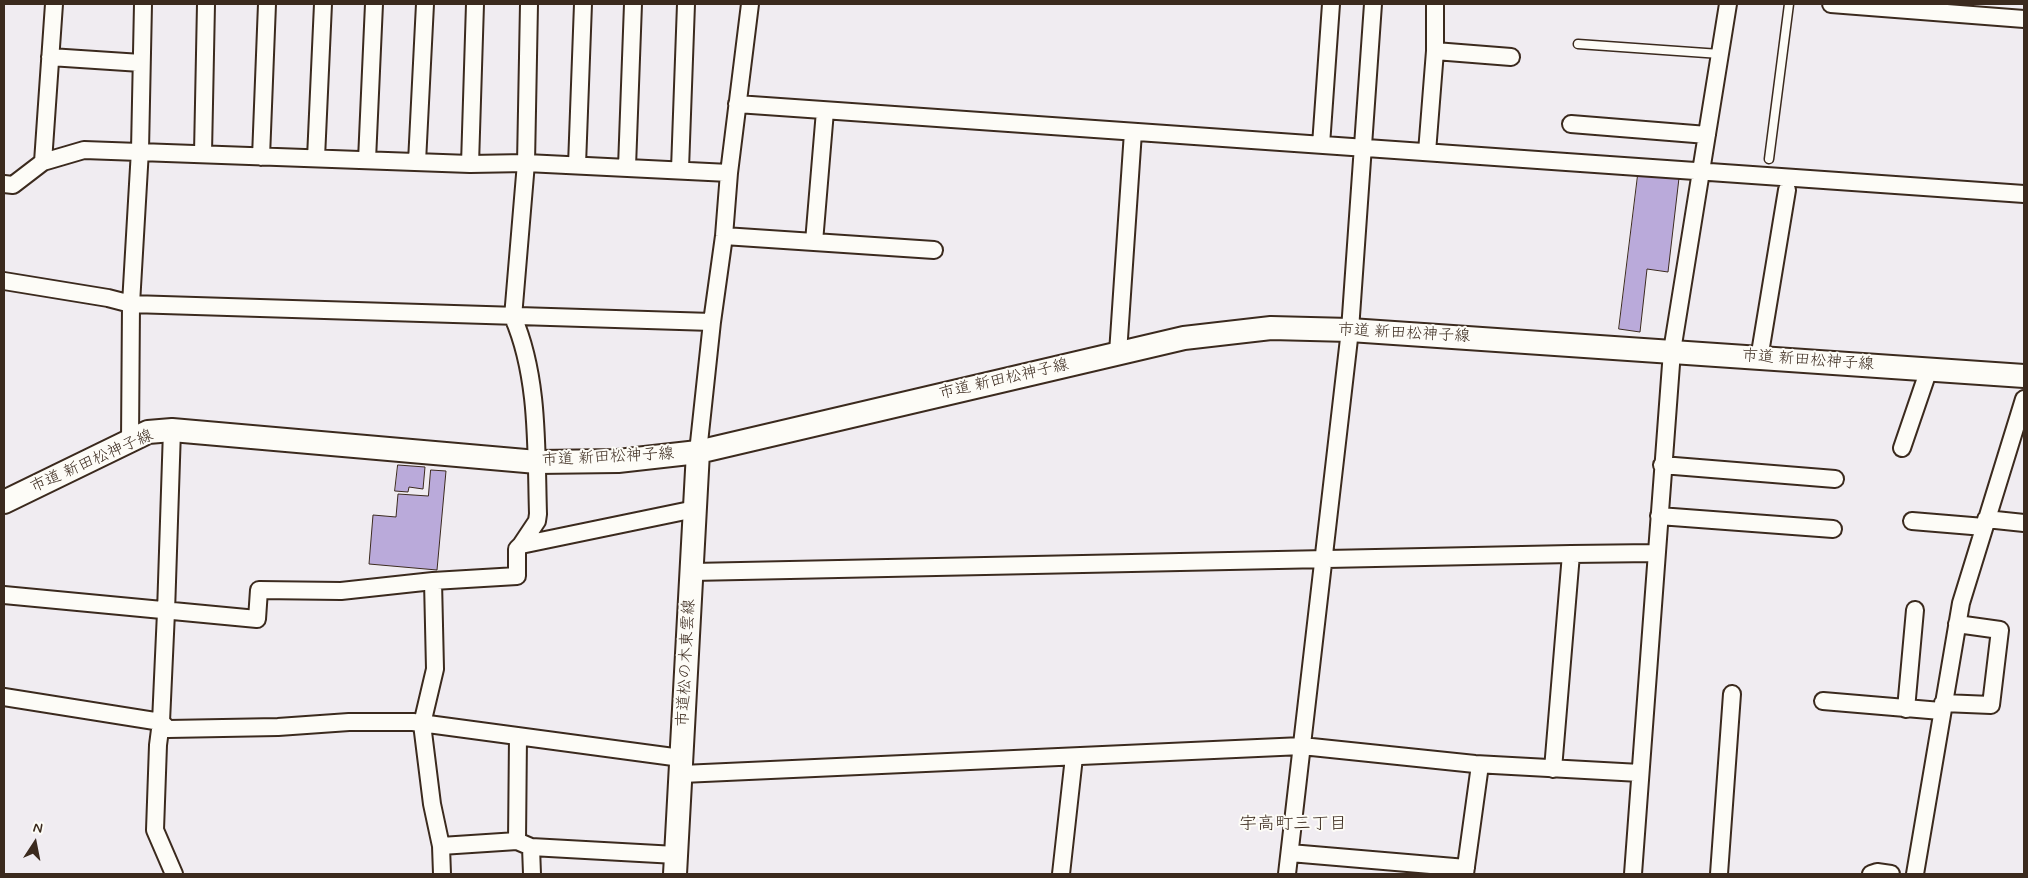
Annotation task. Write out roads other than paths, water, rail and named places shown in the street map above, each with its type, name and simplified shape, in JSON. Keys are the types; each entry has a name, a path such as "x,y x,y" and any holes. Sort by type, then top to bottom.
{"street":[{"path":"43,162 54,4"},
{"path":"130,441 131,304 140,150 143,4"},
{"path":"203,153 206,4"},
{"path":"262,157 267,4"},
{"path":"316,158 323,4"},
{"path":"368,160 374,4"},
{"path":"417,162 425,4"},
{"path":"470,164 475,4"},
{"path":"4,595 166,612 258,618 259,590 341,591 433,581 517,576 517,549 537,521 537,462 532,390 520,335 513,317 526,163 529,4"},
{"path":"577,165 583,4"},
{"path":"627,167 633,4"},
{"path":"680,169 686,4"},
{"path":"698,452 750,4"},
{"path":"1321,145 1331,4"},
{"path":"1287,874 1350,330 1373,4"},
{"path":"1427,152 1435,51 1435,4"},
{"path":"1633,874 1655,553 1672,351 1728,4"},
{"path":"1831,4 2024,19"},
{"path":"1435,51 1511,57"},
{"path":"50,57 141,64"},
{"path":"737,104 2024,194"},
{"path":"814,242 825,111"},
{"path":"1571,124 1707,135"},
{"path":"1118,353 1133,132"},
{"path":"4,184 13,184 43,162 84,150 140,150 262,157 470,164 526,163 680,169 729,173"},
{"path":"1759,359 1786,190"},
{"path":"724,236 934,250"},
{"path":"4,281 108,298 131,304 712,322"},
{"name":"市道 新田松神子線","path":"4,502 148,432 172,430 537,462 618,461 698,452 1184,338 1271,328 1350,330 2024,376"},
{"path":"1902,448 1929,369"},
{"path":"1915,874 1961,603 2024,399"},
{"path":"172,430 162,722 158,745 155,830 174,874"},
{"name":"市道松の木東雲線","path":"676,864 698,452"},
{"path":"1662,465 1835,479"},
{"path":"520,545 695,509"},
{"path":"1659,516 1833,529"},
{"path":"1912,522 2024,523"},
{"path":"692,572 1324,558 1655,553"},
{"path":"1552,768 1571,554"},
{"path":"433,581 435,669 422,724 432,804 441,846 442,874"},
{"path":"1906,709 1915,610"},
{"path":"1824,701 1906,709 1991,706 2000,630 1957,624"},
{"path":"1719,874 1732,694"},
{"path":"4,697 162,722 168,729 278,727 349,722 413,722 518,736 681,766 1074,757 1302,746 1480,765 1640,774"},
{"path":"518,736 524,844 532,874"},
{"path":"1061,874 1074,757"},
{"path":"1290,853 1465,871 1480,765"},
{"path":"441,846 524,844 676,864"},
{"path":"1871,874 1877,872 1891,874"}],"lane":[{"path":"1769,159 1789,4"},
{"path":"1578,44 1720,54"}],"district":[{"name":"宇高町三丁目","path":"1293,825"}]}
